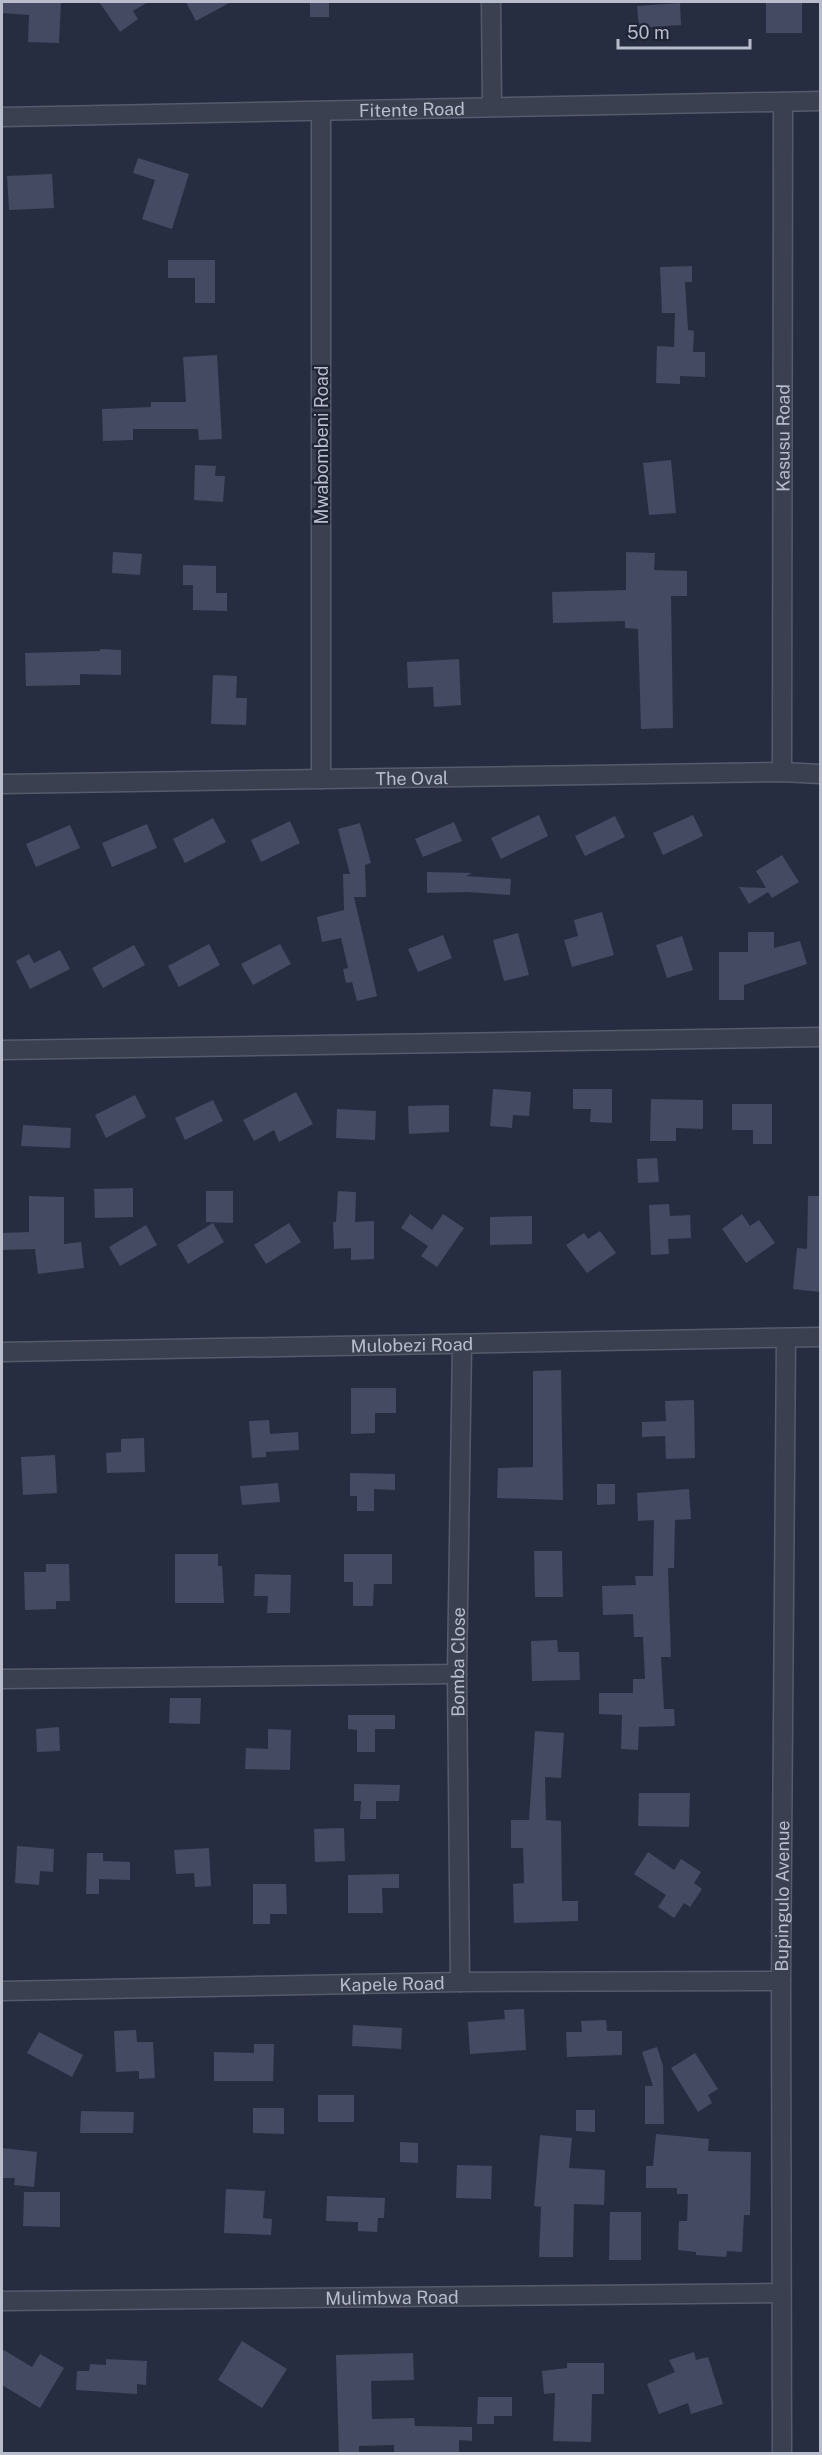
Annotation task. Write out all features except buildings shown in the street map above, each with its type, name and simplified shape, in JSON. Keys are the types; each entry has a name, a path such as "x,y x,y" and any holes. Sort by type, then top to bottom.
{"street":[{"path":"491,2 492,105"},
{"name":"Fitente Road","path":"2,117 321,111 492,105 820,101"},
{"name":"Kasusu Road","path":"782,772 783,102"},
{"name":"Mwabombeni Road","path":"321,111 321,779"},
{"name":"The Oval","path":"2,784 782,772 820,774"},
{"path":"2,1050 820,1037"},
{"name":"Mulobezi Road","path":"2,1352 820,1337"},
{"name":"Bupingulo Avenue","path":"782,2454 781,1981 786,1338"},
{"name":"Bomba Close","path":"460,1982 457,1674 462,1345"},
{"path":"2,1679 457,1674"},
{"name":"Kapele Road","path":"2,1991 460,1982 781,1981"},
{"name":"Mulimbwa Road","path":"2,2301 781,2293"}]}
